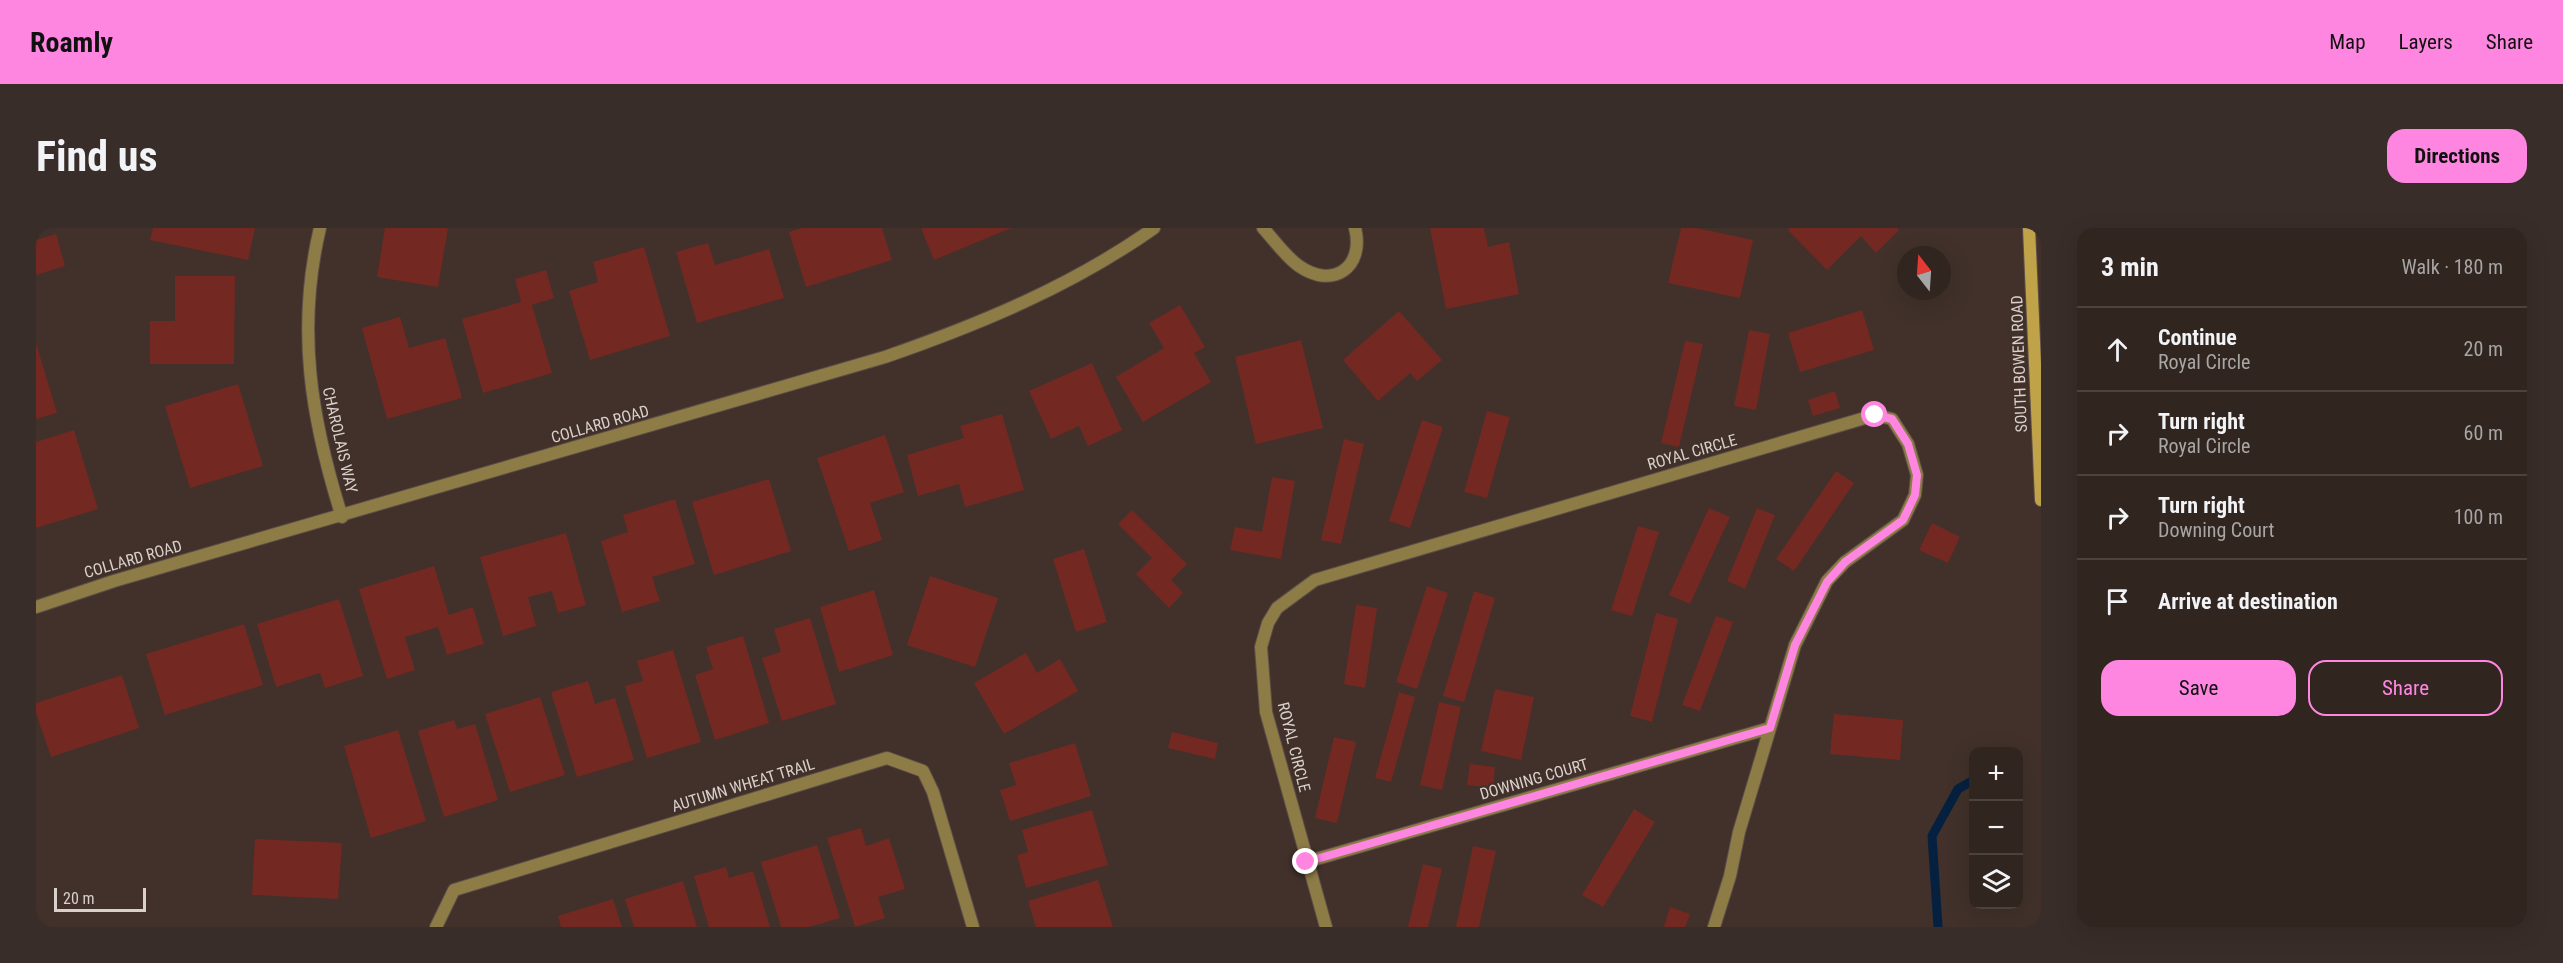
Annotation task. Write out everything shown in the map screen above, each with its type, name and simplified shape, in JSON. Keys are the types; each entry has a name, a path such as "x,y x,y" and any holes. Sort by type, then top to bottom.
{"main road":[{"name":"SOUTH BOWEN ROAD","path":"2028,228 2041,500"}],"street":[{"name":"CHAROLAIS WAY","path":"320,228 310,286 308,319 310,387 322,451 342,517"},
{"name":"COLLARD ROAD","path":"36,607 114,581 342,517 885,357 945,337 1068,281 1114,256 1154,228"},
{"path":"1263,228 1298,266 1309,272 1334,275 1345,272 1357,254 1358,240 1355,228"},
{"name":"ROYAL CIRCLE","path":"1326,927 1266,712 1261,647 1268,623 1277,608 1315,580 1875,415 1892,419 1908,444 1917,475 1915,495 1903,520 1845,562 1827,582 1795,645 1739,832 1730,876 1714,927"},
{"name":"DOWNING COURT","path":"1306,862 1770,728"},
{"name":"AUTUMN WHEAT TRAIL","path":"436,927 454,890 887,758 922,771 933,792 973,927"}],"building":[{"path":"153,228 255,228 248,260 150,240"},
{"path":"385,228 448,228 438,287 377,277"},
{"path":"802,228 882,228 892,260 806,287 789,232"},
{"path":"921,228 1011,228 934,260"},
{"path":"1430,228 1484,228 1488,247 1509,242 1519,294 1446,309"},
{"path":"1681,228 1697,228 1753,240 1740,298 1668,283"},
{"path":"1790,228 1897,228 1899,230 1876,253 1861,236 1827,270 1788,230"},
{"path":"56,234 65,266 36,275 36,240"},
{"path":"708,243 715,265 769,249 784,298 697,323 676,252"},
{"path":"644,247 670,336 590,360 569,291 598,282 593,262"},
{"path":"546,270 554,298 532,305 552,373 483,393 462,319 521,302 515,279"},
{"path":"175,276 235,276 234,364 150,364 150,321 175,321"},
{"path":"1180,305 1205,347 1194,353 1211,382 1143,422 1116,377 1164,348 1149,323"},
{"path":"1862,310 1874,350 1800,372 1788,333"},
{"path":"1399,311 1442,360 1417,381 1410,373 1378,401 1343,360"},
{"path":"400,317 409,348 445,338 462,398 387,419 362,328"},
{"path":"1749,330 1770,334 1756,410 1734,406"},
{"path":"1301,340 1323,428 1256,444 1235,357"},
{"path":"1685,341 1703,344 1679,447 1661,443"},
{"path":"36,343 57,413 36,419"},
{"path":"1092,363 1122,430 1088,446 1079,426 1051,439 1029,391"},
{"path":"238,384 263,466 190,488 165,406"},
{"path":"1835,391 1840,408 1813,416 1808,400"},
{"path":"1487,411 1510,417 1487,498 1464,492"},
{"path":"1002,414 1024,490 965,507 959,484 918,496 907,455 964,438 960,426"},
{"path":"1422,420 1443,427 1410,528 1389,521"},
{"path":"74,430 98,509 36,528 36,442"},
{"path":"885,435 904,492 870,503 882,540 849,551 817,458"},
{"path":"1344,439 1364,444 1341,544 1321,540"},
{"path":"1836,471 1854,483 1794,571 1776,559"},
{"path":"1272,477 1295,481 1281,559 1230,550 1235,527 1262,532"},
{"path":"769,479 791,551 714,575 692,502"},
{"path":"675,499 695,564 652,577 660,601 622,612 601,541 628,532 623,515"},
{"path":"1709,508 1730,517 1690,604 1669,595"},
{"path":"1757,508 1775,515 1745,589 1727,581"},
{"path":"1132,510 1187,564 1171,580 1183,593 1169,608 1136,574 1152,558 1118,524"},
{"path":"1932,523 1960,537 1948,563 1919,550"},
{"path":"1638,526 1659,532 1632,616 1611,610"},
{"path":"566,533 586,605 558,613 552,591 528,597 536,626 503,636 480,557"},
{"path":"1084,549 1107,622 1076,632 1053,559"},
{"path":"434,566 449,615 473,607 484,644 447,655 438,627 405,637 415,670 387,679 359,589"},
{"path":"930,576 998,598 975,667 907,645"},
{"path":"1427,586 1448,593 1417,689 1396,682"},
{"path":"874,590 893,655 839,672 820,607"},
{"path":"1474,591 1495,598 1464,702 1443,696"},
{"path":"339,599 363,676 325,688 320,673 276,687 257,624"},
{"path":"1356,605 1377,608 1365,688 1344,684"},
{"path":"1656,613 1678,619 1652,722 1630,716"},
{"path":"1716,616 1733,622 1700,711 1682,705"},
{"path":"810,618 836,704 782,721 762,658 781,652 774,629"},
{"path":"244,624 263,685 165,715 146,654"},
{"path":"743,636 769,723 715,740 695,675 713,669 706,647"},
{"path":"673,650 701,742 647,758 625,686 643,681 637,661"},
{"path":"1026,653 1037,673 1060,659 1078,691 1004,734 974,683"},
{"path":"122,675 139,728 51,757 36,713 36,703"},
{"path":"588,681 595,704 615,698 634,760 577,777 551,692"},
{"path":"1495,689 1534,697 1521,760 1481,751"},
{"path":"1399,692 1415,697 1391,782 1375,778"},
{"path":"540,697 565,775 510,792 485,714"},
{"path":"1439,702 1461,707 1442,790 1420,785"},
{"path":"1834,714 1903,720 1900,760 1830,754"},
{"path":"454,720 457,729 475,724 498,800 444,817 418,731"},
{"path":"398,730 426,821 371,838 344,746"},
{"path":"1172,732 1218,743 1215,759 1168,748"},
{"path":"1334,737 1356,742 1337,823 1315,818"},
{"path":"1075,743 1091,796 1010,821 1000,790 1016,785 1009,763"},
{"path":"1470,764 1495,767 1493,788 1467,785"},
{"path":"1634,809 1655,822 1603,907 1582,895"},
{"path":"1092,810 1108,865 1026,888 1017,855 1028,852 1022,830"},
{"path":"861,828 866,846 889,838 905,889 878,897 885,918 855,927 827,838"},
{"path":"255,839 342,843 338,899 252,895"},
{"path":"817,845 840,918 809,927 781,927 761,862"},
{"path":"1473,846 1496,851 1479,927 1456,927"},
{"path":"1423,864 1442,869 1428,927 1408,927"},
{"path":"726,867 729,878 753,871 770,927 709,927 694,876"},
{"path":"1098,880 1113,927 1036,927 1028,901"},
{"path":"683,881 697,927 634,927 625,899"},
{"path":"613,899 622,927 561,927 558,916"},
{"path":"1670,907 1690,914 1685,927 1664,927"}],"waterway":[{"path":"1938,927 1932,836 1958,789 1969,783"}],"route":[{"path":"1306,862 1770,728 1795,645 1827,582 1845,562 1903,520 1915,495 1917,475 1908,444 1892,419 1875,415"}]}
